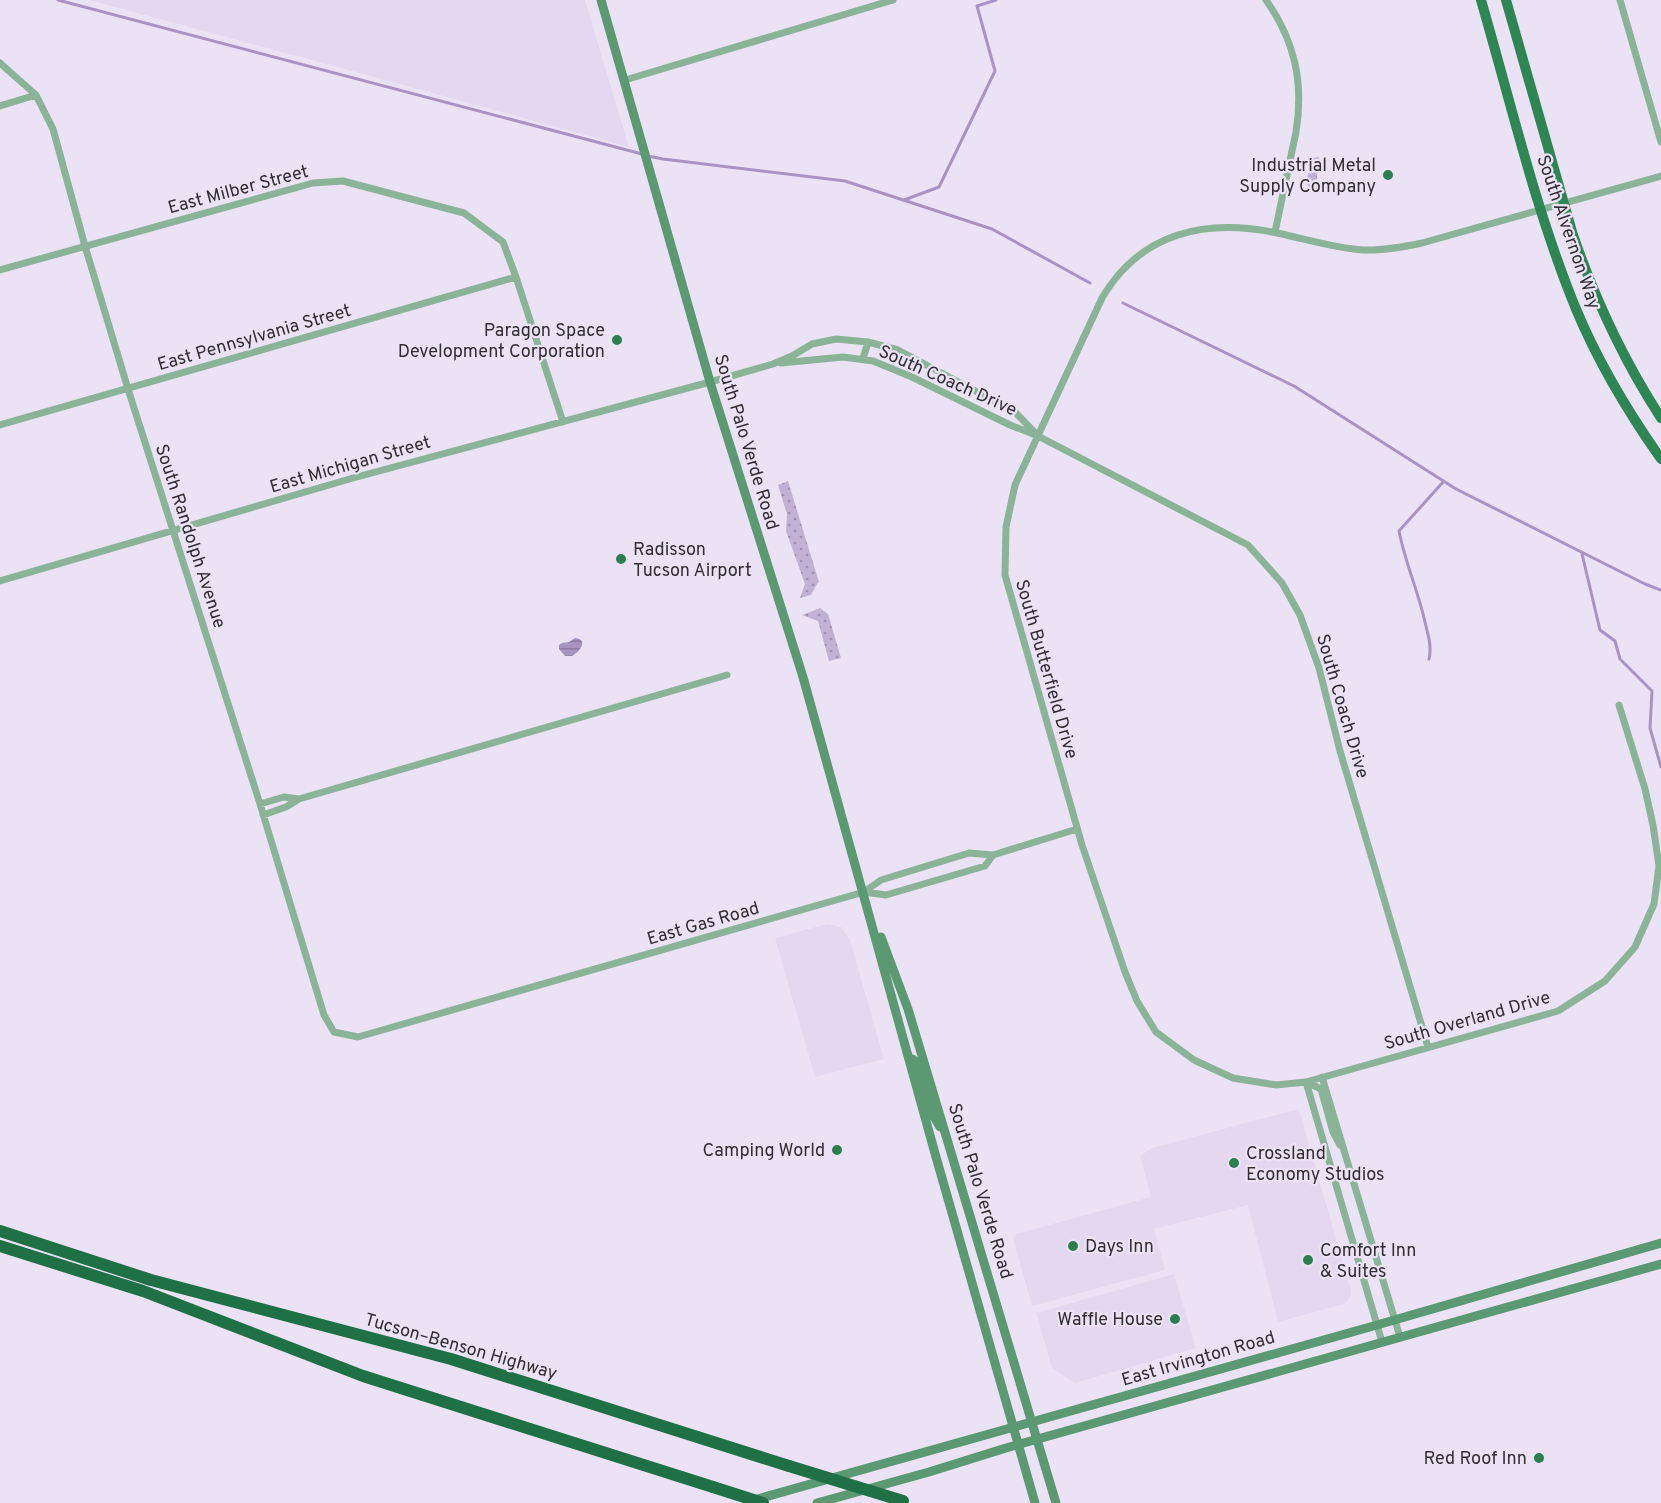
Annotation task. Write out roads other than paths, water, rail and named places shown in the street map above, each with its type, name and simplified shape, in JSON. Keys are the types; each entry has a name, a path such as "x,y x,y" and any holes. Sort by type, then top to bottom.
{"highway":[{"name":"Tucson–Benson Highway","path":"0,1231 151,1280 451,1359 906,1502"},
{"path":"0,1246 142,1291 363,1376 670,1474 750,1503"},
{"path":"711,1488 763,1503"}],"main road":[{"name":"South Palo Verde Road","path":"601,0 710,382 803,677 864,892 890,994 1035,1503"},
{"name":"South Alvernon Way","path":"1481,0 1541,210 1565,280 1589,337 1622,399 1661,459"},
{"name":"South Alvernon Way","path":"1506,0 1564,204 1583,262 1612,331 1643,390 1661,418"},
{"name":"South Palo Verde Road","path":"864,892 908,1009 1056,1503"},
{"path":"909,1058 914,1060 918,1066 933,1114 948,1142"},
{"name":"East Irvington Road","path":"743,1503 1661,1243"},
{"name":"East Irvington Road","path":"817,1503 1661,1264"}],"street":[{"path":"625,80 893,0"},
{"path":"1266,0 1281,23 1291,46 1299,83 1299,116 1275,232 1342,247 1382,250 1422,243 1661,176"},
{"path":"1620,0 1661,142"},
{"name":"South Randolph Avenue","path":"0,63 36,95 53,129 85,246 128,388 260,804 324,1015 334,1032"},
{"path":"0,106 36,95"},
{"name":"East Milber Street","path":"0,270 313,183 343,181 464,213 502,242 516,276 563,422"},
{"name":"South Butterfield Drive","path":"1275,232 1238,227 1198,229 1167,239 1138,256 1117,277 1102,298 1015,485 1006,527 1005,575 1077,829 1125,972 1137,1001 1156,1032 1194,1060 1233,1078 1276,1085 1306,1082 1322,1077"},
{"name":"East Pennsylvania Street","path":"0,425 516,276"},
{"name":"South Coach Drive","path":"710,382 773,364 812,344 836,339 868,342 898,350 1015,412 1038,436"},
{"path":"863,359 868,342"},
{"name":"South Coach Drive","path":"773,364 843,357 873,361 1038,436 1248,546 1282,583 1300,615 1320,668 1340,751 1428,1047"},
{"name":"East Michigan Street","path":"0,581 353,478 710,382"},
{"path":"263,815 286,807 299,799 727,675"},
{"name":"South Overland Drive","path":"1322,1077 1558,1011 1605,981 1635,947 1654,904 1659,866 1657,824 1619,705"},
{"path":"260,804 284,798 299,799"},
{"name":"East Gas Road","path":"334,1032 358,1037 864,892 881,880 969,853 993,855 1077,829"},
{"path":"864,892 886,896 985,866 993,855"},
{"path":"1322,1077 1400,1337"},
{"path":"1306,1082 1320,1089 1333,1132 1346,1154"},
{"path":"1306,1082 1382,1342"}],"waterway":[{"path":"58,0 642,154"},
{"path":"904,200 939,187 995,71 977,6 996,0"},
{"path":"648,156 845,181 992,229 1090,283"},
{"path":"1123,303 1294,386 1456,489 1661,590"},
{"path":"1429,659 1430,645 1427,631 1399,531 1444,481"},
{"path":"1582,554 1600,630 1615,641 1620,659 1652,691 1650,728 1661,767"}],"place":[{"name":"Industrial Metal Supply Company","path":"1388,175"},
{"name":"Paragon Space Development Corporation","path":"617,340"},
{"name":"Radisson Tucson Airport","path":"621,559"},
{"name":"Camping World","path":"837,1150"},
{"name":"Crossland Economy Studios","path":"1234,1163"},
{"name":"Days Inn","path":"1073,1246"},
{"name":"Comfort Inn & Suites","path":"1308,1260"},
{"name":"Waffle House","path":"1175,1319"},
{"name":"Red Roof Inn","path":"1539,1458"}]}
